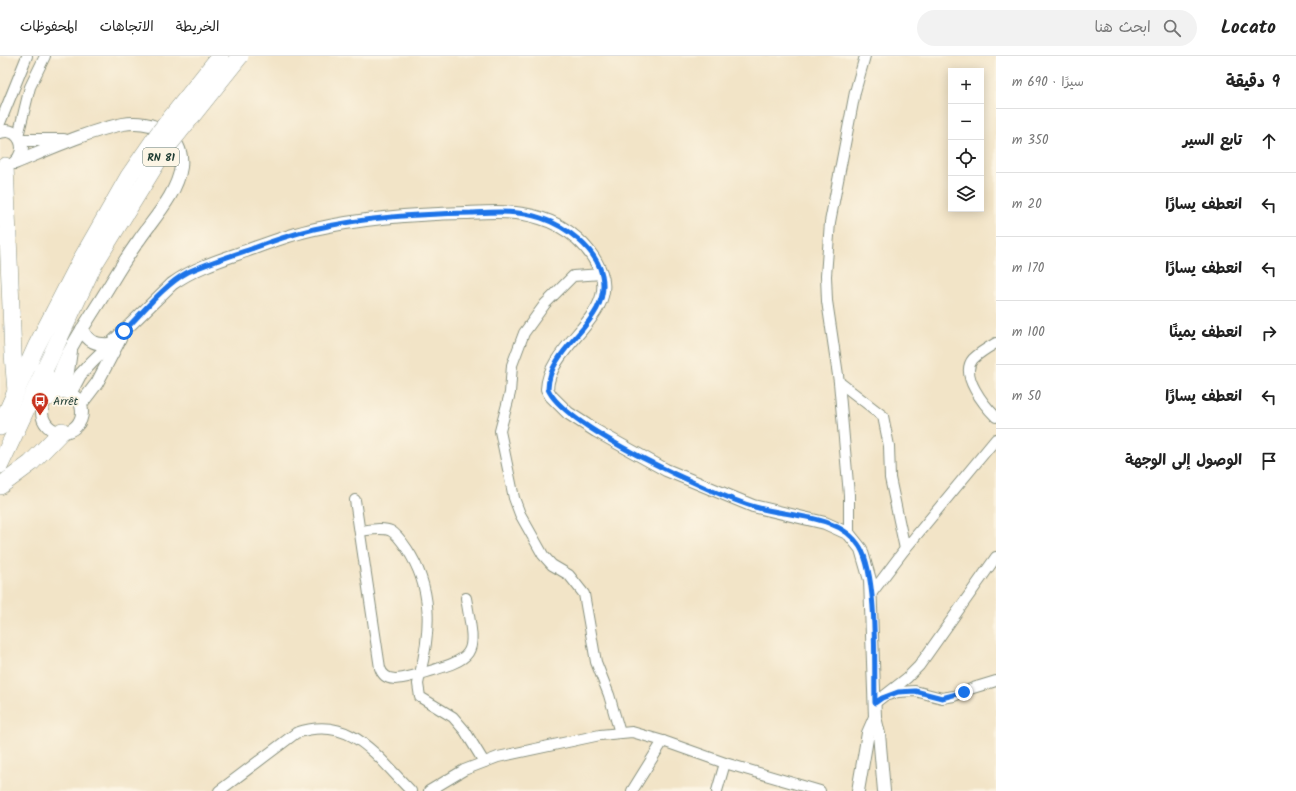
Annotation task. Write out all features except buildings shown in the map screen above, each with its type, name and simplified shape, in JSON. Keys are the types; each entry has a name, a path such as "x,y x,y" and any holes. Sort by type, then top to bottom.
{"highway":[{"name":"RN 81","path":"0,465 43,370 87,263 133,170 181,103 220,56"},
{"name":"RN 81","path":"0,427 36,347 87,263 164,151 240,56"},
{"path":"7,164 13,346 16,391"},
{"path":"43,370 48,382 59,394"},
{"path":"0,486 31,463 62,431"}],"street":[{"path":"0,122 27,56"},
{"path":"7,164 22,155 23,150 19,138 30,87 44,56"},
{"path":"849,534 849,495 839,382 827,301 826,276 830,222 855,92 865,56"},
{"path":"7,164 73,140 122,125 146,124 158,127 169,134 178,147 181,160 177,180 170,195 138,241 71,346 59,394"},
{"path":"0,132 8,131 19,138 73,140"},
{"path":"124,331 97,382 81,404 82,417 79,423 74,428 62,431 49,426 43,415 43,408 80,375 110,344 161,294 186,273 288,236 313,229 360,220 415,215 514,212 539,217 557,224 573,235 594,259 602,274 602,293 597,309 551,370 548,389 558,405 596,431 666,470 753,506 825,523 849,534 856,541 863,554 871,594 878,701 875,717 868,733 858,791"},
{"path":"602,274 573,276 545,304 524,333 512,365 510,393 500,431 514,498 520,514 543,555 552,565 569,575 584,594 596,662 609,695 620,733"},
{"path":"82,329 85,337 90,342 96,344 110,344"},
{"path":"996,342 972,360 970,368 971,382 984,404 996,417"},
{"path":"839,382 883,416 889,446 890,478 905,549"},
{"path":"59,394 81,404"},
{"path":"871,594 905,549 996,439"},
{"path":"356,500 382,674 386,678 394,679 420,674 457,662 469,652 473,638 466,598"},
{"path":"360,531 387,529 392,531 404,545 417,565 424,590 429,625 426,650 418,684 420,697 453,717 465,731 484,762"},
{"path":"878,701 907,678 919,666 996,557"},
{"path":"878,701 898,692 907,691 922,693 936,698 954,696 996,681"},
{"path":"875,717 879,734 884,791"},
{"path":"219,791 296,733 308,729 324,728 346,732 361,740 411,791"},
{"path":"429,791 464,770 498,757 600,735 632,732 726,763 820,791"},
{"path":"632,791 663,741"},
{"path":"717,791 726,763"}],"place":[{"name":"Arrêt","path":"40,416"}],"route":[{"path":"124,331 161,294 186,273 288,236 313,229 360,220 443,213 480,212 514,212 539,217 557,224 573,235 585,247 594,259 602,274 602,293 597,309 556,360 551,370 548,379 548,389 558,405 596,431 666,470 753,506 825,523 841,529 849,534 861,549 870,580 875,703 889,694 898,692 915,691 936,698 954,696 964,692"}]}
